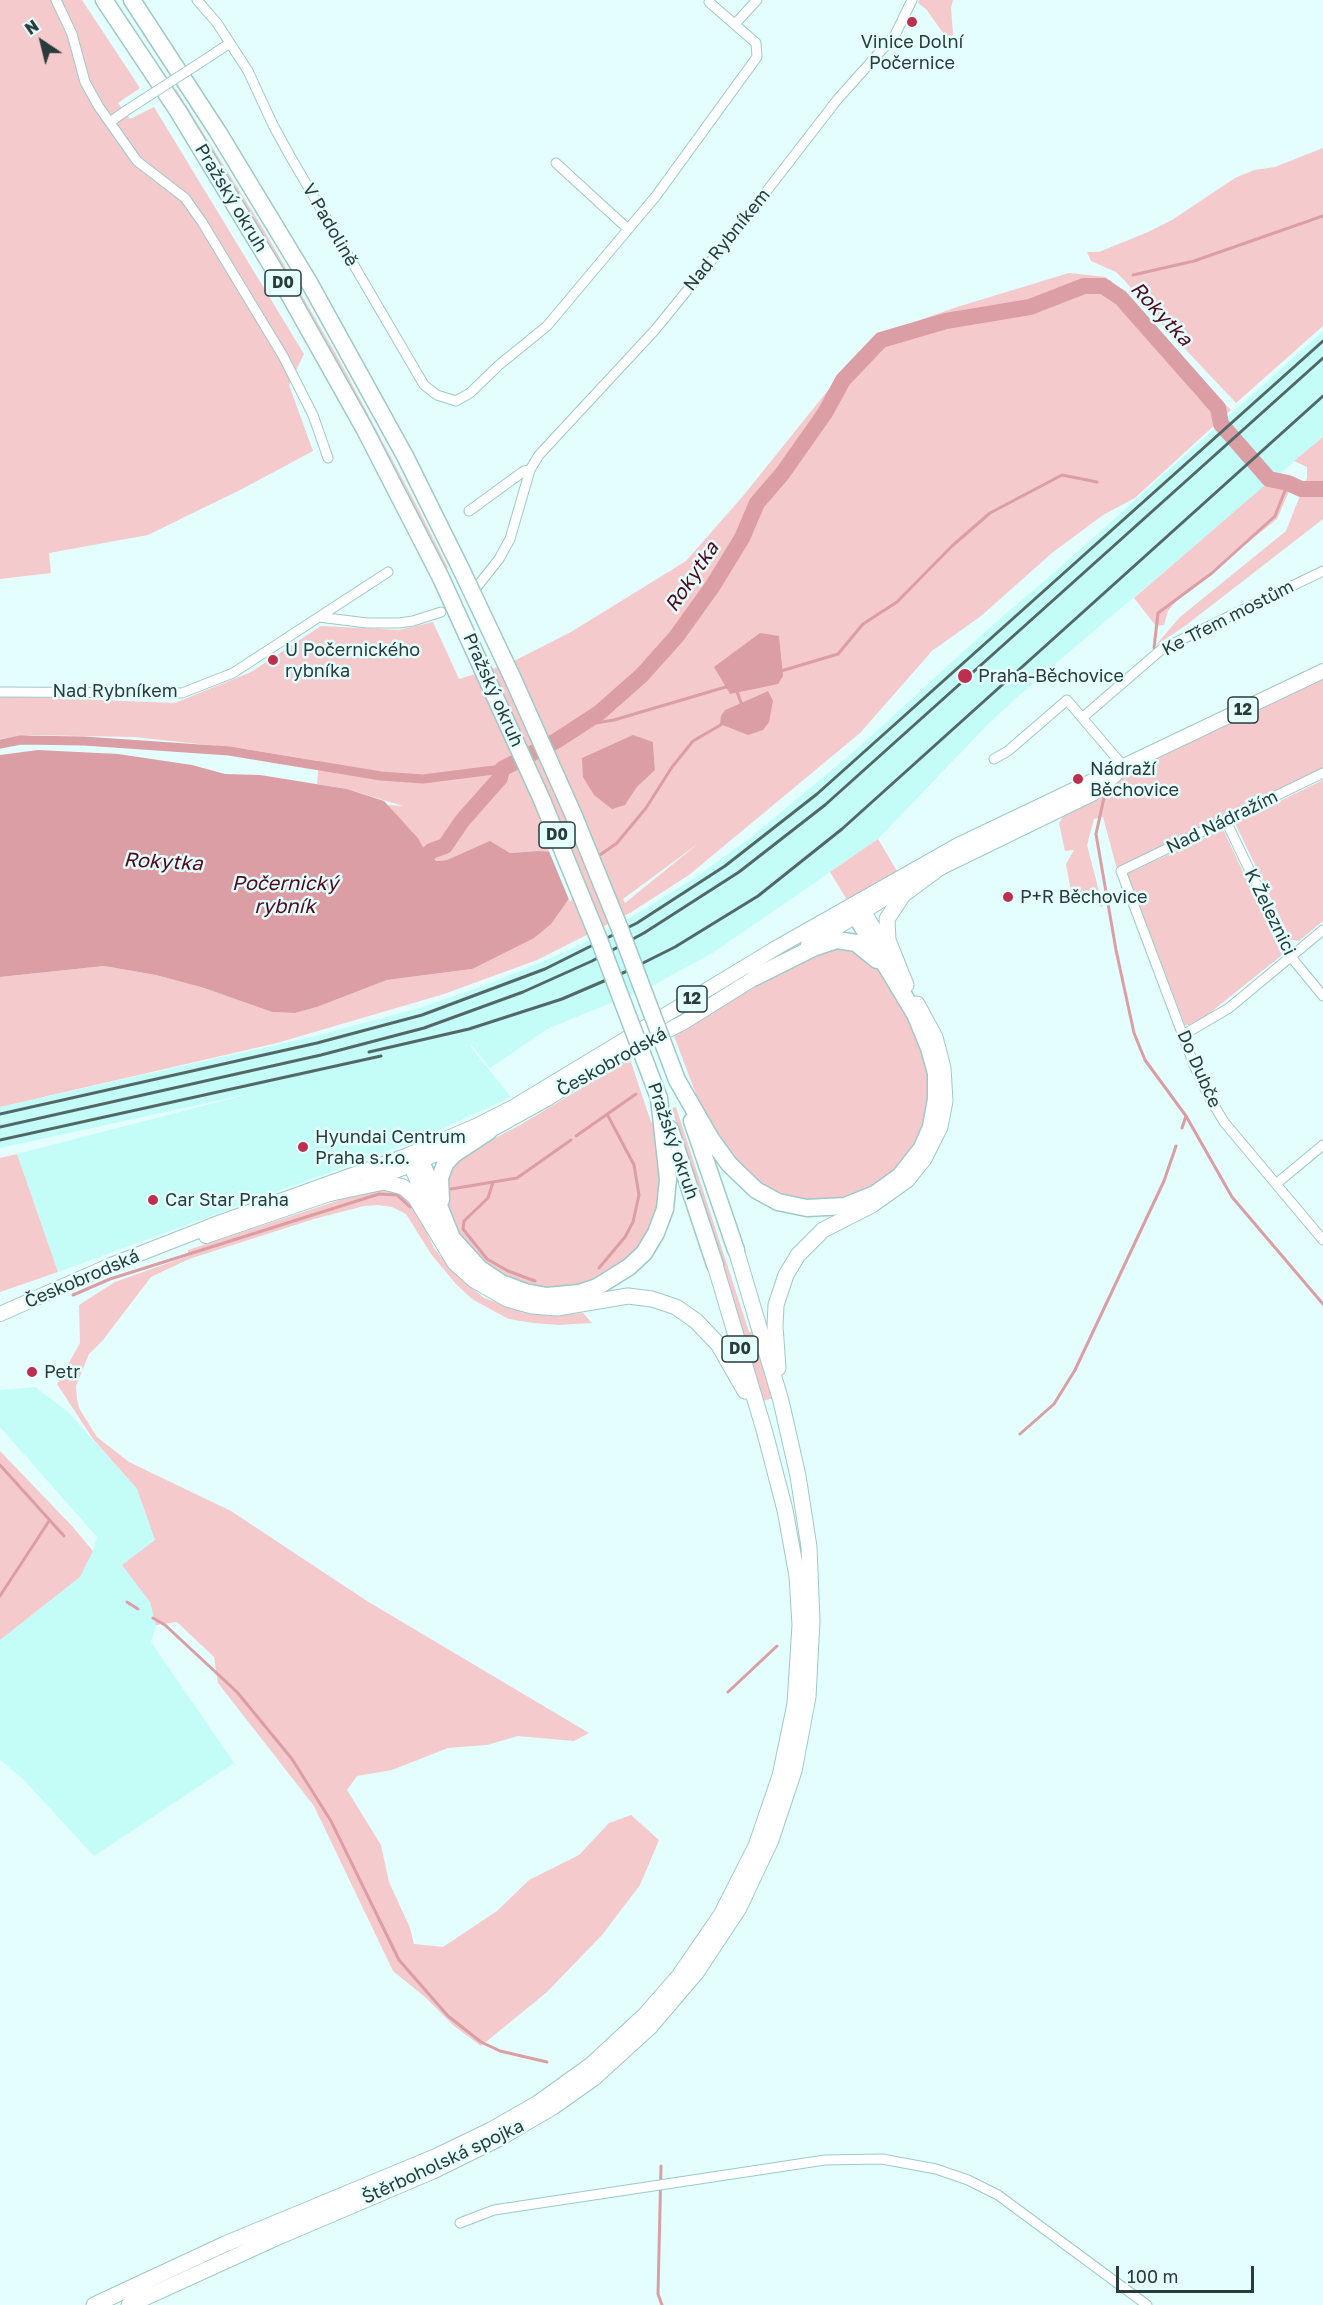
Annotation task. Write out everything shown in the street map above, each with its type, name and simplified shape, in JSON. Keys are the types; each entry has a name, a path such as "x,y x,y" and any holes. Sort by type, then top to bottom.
{"highway":[{"name":"Pražský okruh","path":"104,0 178,111 290,296 364,428 441,578 546,810 616,982 661,1104 715,1265 765,1434"},
{"name":"Pražský okruh","path":"132,0 229,149 322,304 405,456 513,679 574,816 677,1080 686,1097 736,1250 781,1401"},
{"path":"906,986 888,940 887,919 903,894 942,866"},
{"path":"781,1401 775,1316 781,1286 792,1264 805,1246 823,1230 872,1205 907,1180 924,1159 940,1127 945,1090 942,1060 931,1029 857,908"},
{"path":"686,1097 723,1157 737,1173 756,1190 778,1202 820,1209 845,1206 875,1194 908,1168 927,1137 935,1109 937,1087 933,1059 922,1029 857,908"},
{"path":"755,977 822,944 837,940 850,940 879,962 922,1029"},
{"path":"415,1158 452,1238 467,1257 486,1274 525,1292 548,1296 570,1294 597,1287 614,1278 644,1253 656,1233 664,1209 668,1179 661,1104"},
{"path":"452,1238 441,1198 442,1170 453,1154 489,1131"},
{"path":"415,1158 450,1257"},
{"path":"332,1193 384,1182 403,1187 418,1202 450,1257 484,1288 507,1299 526,1305 563,1307 628,1296 652,1299 676,1307 696,1321 718,1344 735,1371 765,1434"},
{"name":"Štěrboholská spojka","path":"129,2305 278,2237 432,2171 501,2138 553,2107 609,2066 664,2011 710,1953 779,1818 800,1746 808,1697 812,1646 811,1572 807,1531 796,1468 781,1401"},
{"name":"Štěrboholská spojka","path":"756,1860 786,1753 795,1704 800,1646 800,1605 793,1548 765,1434"},
{"name":"Štěrboholská spojka","path":"94,2305 225,2244 437,2156 491,2130 538,2103 610,2049 661,1997 745,1883"}],"main road":[{"name":"Českobrodská","path":"0,1314 111,1265 221,1222 489,1131 598,1067 684,1022 857,908 958,845 1323,671"},
{"name":"Českobrodská","path":"165,1245 222,1232 332,1193 415,1158 515,1106 776,948 1092,794 1124,767"}],"street":[{"path":"56,0 72,34 85,82 137,161 185,198 202,222 283,356 313,415 328,458"},
{"name":"V Padolině","path":"197,0 204,6 230,43 257,87 263,105 279,136 424,385 437,395 456,401 470,393 499,365 547,326 679,166 757,57 756,43 709,2"},
{"path":"735,24 757,0"},
{"name":"Nad Rybníkem","path":"476,588 499,559 510,539 530,470 551,441 655,330 742,224 837,100 895,35 912,0"},
{"path":"110,122 230,43"},
{"path":"556,163 628,229"},
{"name":"Nad Rybníkem","path":"469,511 524,471 530,470"},
{"path":"506,484 522,495"},
{"name":"Ke Třem mostům","path":"1082,718 1162,649 1323,571"},
{"name":"Nad Rybníkem","path":"0,692 182,693 233,673 388,572"},
{"path":"319,618 368,623 399,623 441,612"},
{"path":"994,759 1008,751 1067,700 1124,767"},
{"name":"Nad Nádražím","path":"1121,871 1323,773"},
{"name":"K Železnici","path":"1226,821 1291,957 1323,996"},
{"name":"Do Dubče","path":"1121,871 1194,1065 1216,1109 1323,1240"},
{"path":"1183,1035 1229,1008 1323,930"},
{"path":"1276,1184 1323,1145"},
{"path":"460,2223 494,2210 685,2181 825,2160 882,2159 936,2169 968,2180 998,2195 1147,2305"}],"shaded area":[{"path":"0,0 82,0 140,88 118,103 130,119 154,107 304,354 289,385 313,451 148,535 49,553 51,573 0,579"},
{"path":"919,0 953,0 951,38 946,37 926,9 918,3"},
{"path":"176,89 262,227 337,356 419,510 448,568 445,570 173,91"},
{"path":"1323,148 1323,326 1236,403 1154,316 1126,282 1116,272 1091,261 1087,252 1099,252 1172,220 1235,178 1254,170 1275,167"},
{"path":"1069,273 1106,277 1231,410 1135,498 1103,515 1052,553 981,616 932,651 860,733 689,875 630,913 537,960 444,994 277,1043 0,1107 0,977 104,966 156,975 204,988 272,1012 295,1013 387,980 472,969 538,851 510,853 490,842 447,860 438,861 427,854 418,838 387,805 403,806 347,789 317,784 319,761 245,749 135,737 31,735 0,739 0,696 175,703 251,672 321,626 399,630 433,622 459,679 508,664 571,632 686,561 743,496 829,389 880,334 957,307","holes":["768,691 731,727 720,724 725,710","653,742 655,770 637,787 625,805","699,843 625,903 623,899"]},
{"path":"1323,331 1323,437 1042,675 990,722 878,839 714,952 652,986 547,1029 490,1068 471,1044 469,1045 511,1097 415,1141 58,1272 17,1154 253,1093 0,1148 0,1107 316,1036 419,1008 483,986 542,962 580,945 633,916 696,877 751,837 858,748 988,629 1065,563"},
{"path":"1323,437 1323,519 1185,626 1155,646 1180,617 1286,531 1307,478 1307,467 1294,461"},
{"path":"1278,474 1294,480 1277,519 1178,599 1168,611 1164,625 1156,626 1134,598"},
{"path":"1323,679 1323,770 1117,869 1103,817 1094,819 1087,845 1103,907 1086,901 1073,902 1066,864 1074,850 1065,851 1059,823 1065,813 1159,757"},
{"path":"1323,780 1323,921 1299,941 1291,940 1235,823"},
{"path":"1223,829 1282,955 1206,1016 1185,1025 1127,874"},
{"path":"878,839 897,871 847,900 830,872"},
{"path":"845,945 877,967 910,1020 929,1071 930,1106 920,1136 902,1165 860,1194 824,1202 776,1194 742,1172 698,1104 674,1036 804,957"},
{"path":"630,1059 651,1122 655,1125 660,1154 661,1195 649,1231 626,1261 593,1281 573,1286 555,1288 521,1284 490,1268 463,1240 456,1228 447,1201 446,1173 459,1157 520,1125"},
{"path":"676,1107 749,1332 755,1331 774,1398 762,1401 683,1148 672,1108"},
{"path":"17,1154 58,1272 0,1292 0,1158"},
{"path":"391,1188 407,1197 417,1211 434,1248 451,1270 484,1298 525,1313 553,1316 583,1313 592,1323 559,1325 509,1319 472,1299 455,1283 431,1254 406,1214 392,1207 364,1206 314,1219 189,1259 151,1277 103,1340 89,1354 76,1386 77,1399 79,1408 97,1437 129,1462 231,1511 367,1601 589,1733 574,1741 518,1736 487,1745 448,1748 392,1770 357,1776 347,1790 381,1845 389,1882 410,1928 414,1944 443,1947 497,1911 529,1880 579,1855 609,1823 631,1815 659,1840 640,1885 602,1935 547,1992 481,2046 454,2026 425,1997 393,1971 314,1806 218,1683 214,1657 177,1622 156,1625 150,1602 122,1565 155,1540 137,1489 93,1439 57,1384 80,1343 79,1305 115,1282 188,1256 188,1250 367,1191"},
{"path":"35,1387 68,1412 137,1489 155,1540 122,1565 150,1602 156,1625 151,1642 234,1763 94,1856 23,1779 0,1760 0,1640 80,1577 97,1537 0,1427 0,1390"},
{"path":"0,1451 93,1551 80,1577 0,1640"}],"water":[{"path":"760,633 779,636 783,676 778,684 730,694 714,667"},
{"path":"768,691 773,701 769,722 763,730 748,735 720,724 725,710"},
{"path":"633,735 653,742 655,770 637,787 625,805 612,809 594,795 583,777 582,758"},
{"name":"Počernický rybník","path":"38,750 118,754 192,765 225,774 260,775 347,789 384,801 418,838 427,854 437,861 447,860 490,841 510,853 556,852 575,890 551,924 534,938 472,969 387,980 295,1013 272,1012 204,988 156,975 104,966 0,977 0,755"}],"pier":[{"path":"548,849 557,849 577,891 570,902"}],"waterway":[{"path":"1133,275 1194,261 1323,216"},
{"name":"Rokytka","path":"1103,286 1110,282"},
{"name":"Rokytka","path":"419,873 422,861 431,851 445,846 462,821 500,778 502,769 556,741 599,713 642,675 676,637 712,587 742,538 757,503 782,474 825,413 843,380 881,340 946,321 1030,307 1084,286 1103,286 1121,298 1218,408 1221,424 1269,479 1288,483 1301,489 1323,489"},
{"path":"781,671 838,654 863,624 897,602 952,546 990,513 1062,475 1097,482"},
{"path":"1154,648 1158,613 1212,573 1275,516 1288,483"},
{"path":"577,726 614,720 729,686"},
{"path":"736,689 742,705"},
{"path":"597,857 617,843 646,808 672,767 693,741 724,723"},
{"path":"0,744 21,740 84,741 229,751 381,776 423,779 502,769"},
{"path":"1105,793 1096,834 1116,950 1134,1033 1145,1060 1186,1116 1232,1197 1323,1304"},
{"path":"576,1136 636,1094"},
{"path":"599,1268 625,1237 633,1222 639,1195 634,1165 607,1114"},
{"path":"1182,1128 1186,1116"},
{"path":"451,1189 517,1178 571,1140"},
{"path":"1020,1434 1054,1404 1075,1370 1164,1181 1176,1146"},
{"path":"493,1182 488,1198 464,1221 463,1229 487,1259 508,1271 535,1281"},
{"path":"73,1295 110,1279 379,1194 397,1195 410,1207"},
{"path":"0,1465 64,1536"},
{"path":"0,1596 49,1521"},
{"path":"127,1602 138,1609"},
{"path":"153,1618 165,1625 237,1692 292,1759 331,1821 399,1960 448,2016 481,2042 500,2051 547,2062"},
{"path":"728,1692 777,1646"},
{"path":"661,2166 658,2294 662,2305"}],"railway":[{"path":"0,1114 317,1043 422,1015 545,969 637,923 725,866 817,794 1323,341"},
{"path":"0,1127 321,1055 424,1028 523,992 592,961 644,933 739,872 825,805 1323,358"},
{"path":"369,1052 469,1029 562,999 625,972 675,947 758,896 842,829 1323,396"},
{"path":"0,1140 381,1056"}],"place":[{"name":"Vinice Dolní Počernice","path":"912,22"},
{"name":"U Počernického rybníka","path":"273,660"},
{"name":"Praha-Běchovice","path":"965,676"},
{"name":"Nádraží Běchovice","path":"1078,779"},
{"name":"P+R Běchovice","path":"1008,897"},
{"name":"Hyundai Centrum Praha s.r.o.","path":"303,1147"},
{"name":"Car Star Praha","path":"153,1200"},
{"name":"Petr","path":"32,1372"}]}
